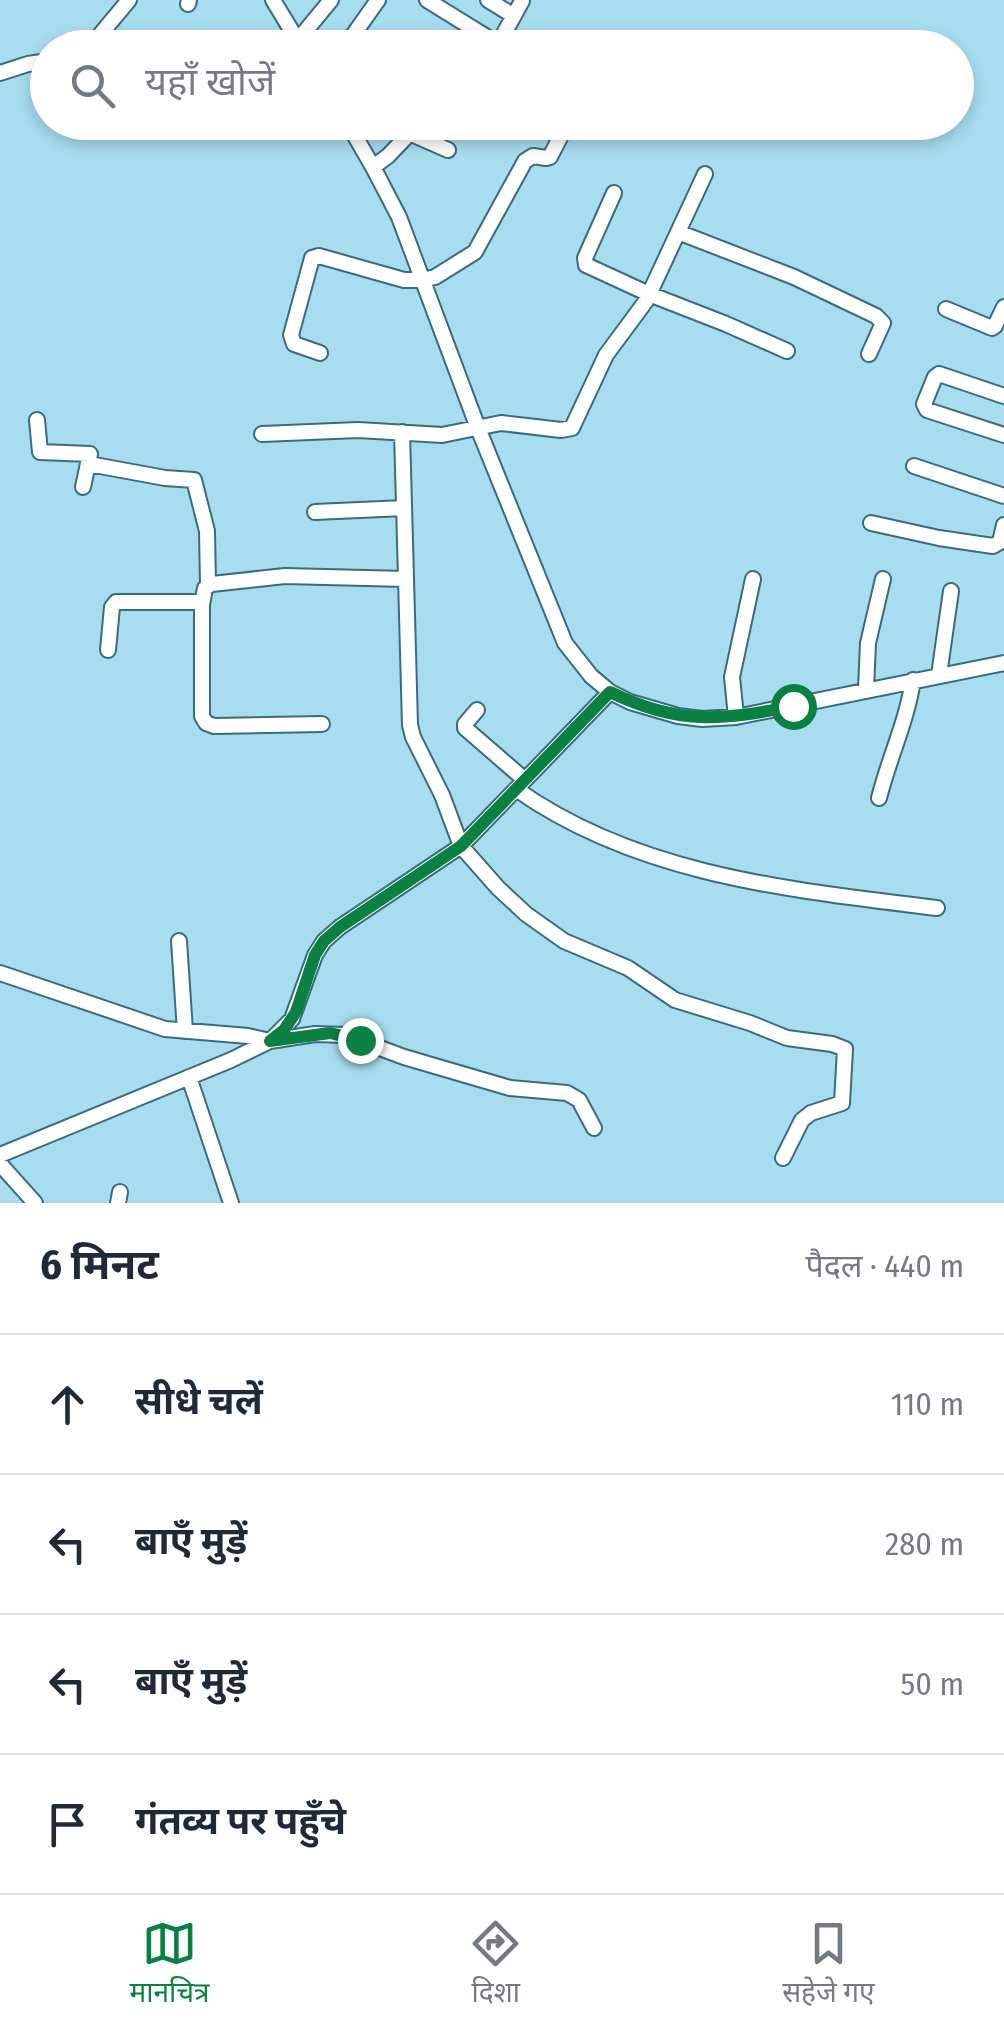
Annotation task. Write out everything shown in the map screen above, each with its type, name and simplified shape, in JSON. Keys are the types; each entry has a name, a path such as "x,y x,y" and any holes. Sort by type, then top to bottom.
{"street":[{"path":"105,30 129,0"},
{"path":"273,0 297,30"},
{"path":"309,30 330,0"},
{"path":"357,30 378,0"},
{"path":"427,0 473,30"},
{"path":"488,0 514,16"},
{"path":"506,30 522,1"},
{"path":"0,73 30,65"},
{"path":"363,140 381,161 399,217 428,279 565,643 591,676 610,692 655,711 702,718 866,681 913,680 939,666 1004,663"},
{"path":"381,161 401,140"},
{"path":"425,140 448,150"},
{"path":"320,353 294,344 291,335 310,262 315,256 396,278 428,279 473,254 525,161 533,156 550,156 558,140"},
{"path":"262,434 358,430 442,435 501,422 572,428 606,355 649,294 705,174"},
{"path":"614,194 585,262 589,267 788,351"},
{"path":"678,232 794,276 876,316 882,323 869,354"},
{"path":"946,309 992,328 1004,306"},
{"path":"1004,396 939,374 924,408 1004,435"},
{"path":"38,420 40,452 91,455 83,487"},
{"path":"402,432 410,730 442,795 461,846 514,903 575,948 628,968 676,1000 788,1038 845,1048 842,1104 811,1113 802,1120 783,1158"},
{"path":"89,464 194,480 207,531 208,585 202,602 202,716 206,723 322,724"},
{"path":"914,466 1004,496"},
{"path":"314,512 404,508"},
{"path":"870,523 993,546 998,544 1004,525"},
{"path":"208,585 269,577 406,579"},
{"path":"866,681 870,627 883,578"},
{"path":"735,708 732,677 754,579"},
{"path":"939,666 951,591"},
{"path":"108,650 112,607 116,602 202,602"},
{"path":"879,798 907,716 913,680"},
{"path":"0,1155 270,1041 284,1030 296,1012 315,955 324,941 461,846 610,692"},
{"path":"478,710 465,728 538,805 587,831 698,870 782,889 937,908"},
{"path":"179,941 185,1031"},
{"path":"0,973 146,1023 185,1031 270,1041 315,1034 345,1035 510,1088 568,1094 579,1100 594,1128"},
{"path":"189,1078 231,1203"},
{"path":"0,1164 34,1203"}],"route":[{"path":"360,1040 330,1033 270,1041 284,1030 296,1012 315,955 324,941 461,846 610,692 655,711 702,718 736,717 793,706"}]}
